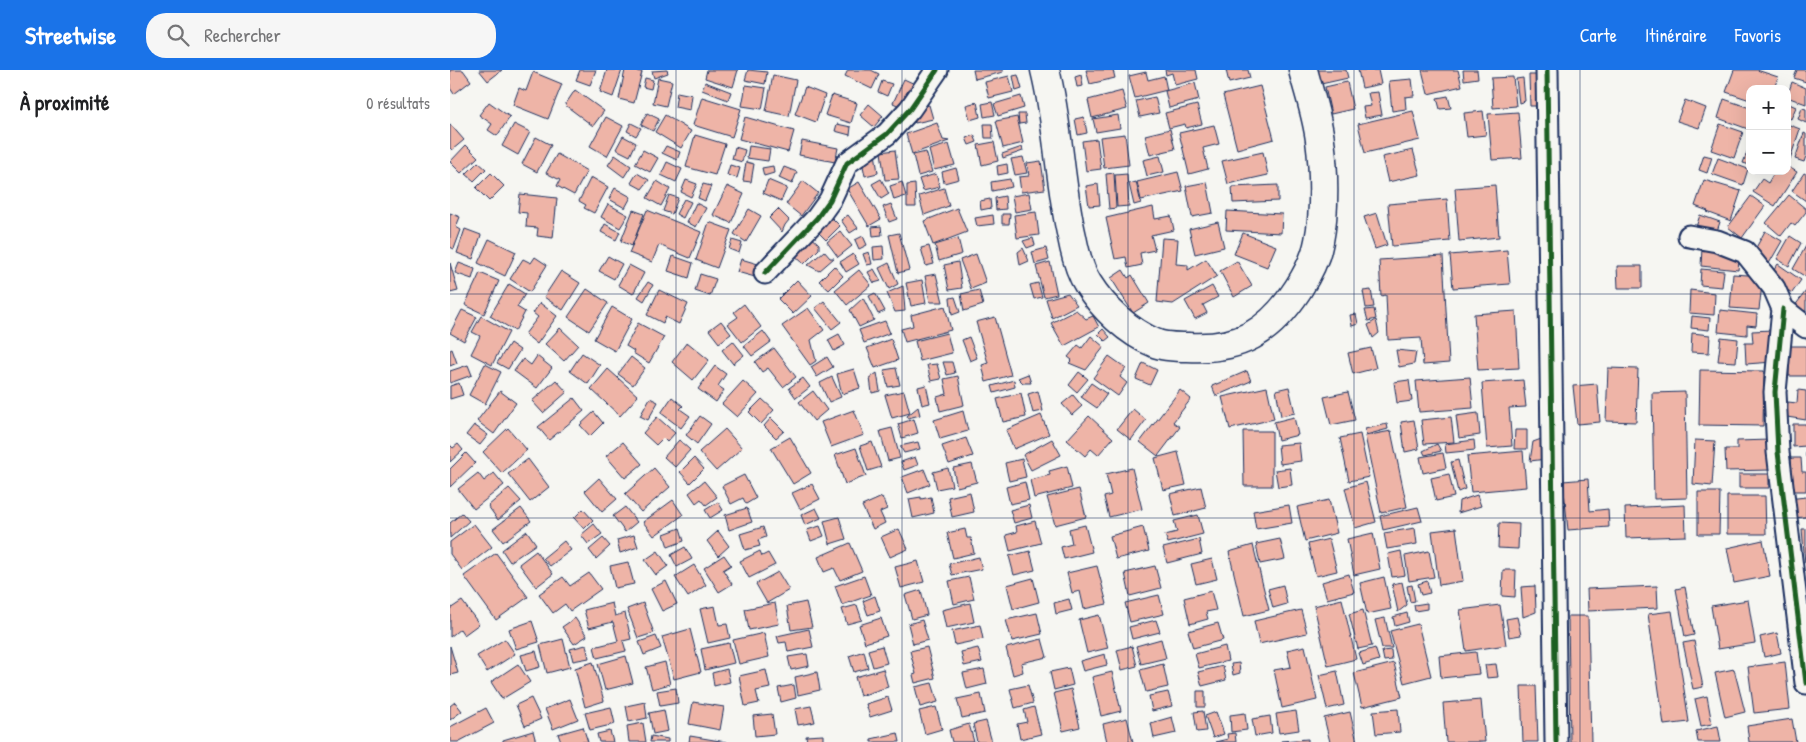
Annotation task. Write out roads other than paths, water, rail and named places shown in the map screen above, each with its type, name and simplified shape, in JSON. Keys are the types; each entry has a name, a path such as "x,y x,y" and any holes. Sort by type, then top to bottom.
{"main road":[{"path":"1045,70 1051,96 1065,211 1076,255 1087,282 1105,307 1122,322 1156,343 1205,348 1228,344 1250,337 1271,324 1291,301 1308,274 1314,258 1319,242 1324,204 1320,139 1303,70"}],"street":[{"path":"765,273 817,218 830,200 847,163 887,134 910,109 937,70"},
{"path":"1547,70 1556,742"},
{"path":"1689,236 1717,241 1745,252 1774,288 1783,308 1806,327"},
{"path":"1783,308 1776,392 1778,452 1806,683"}]}
